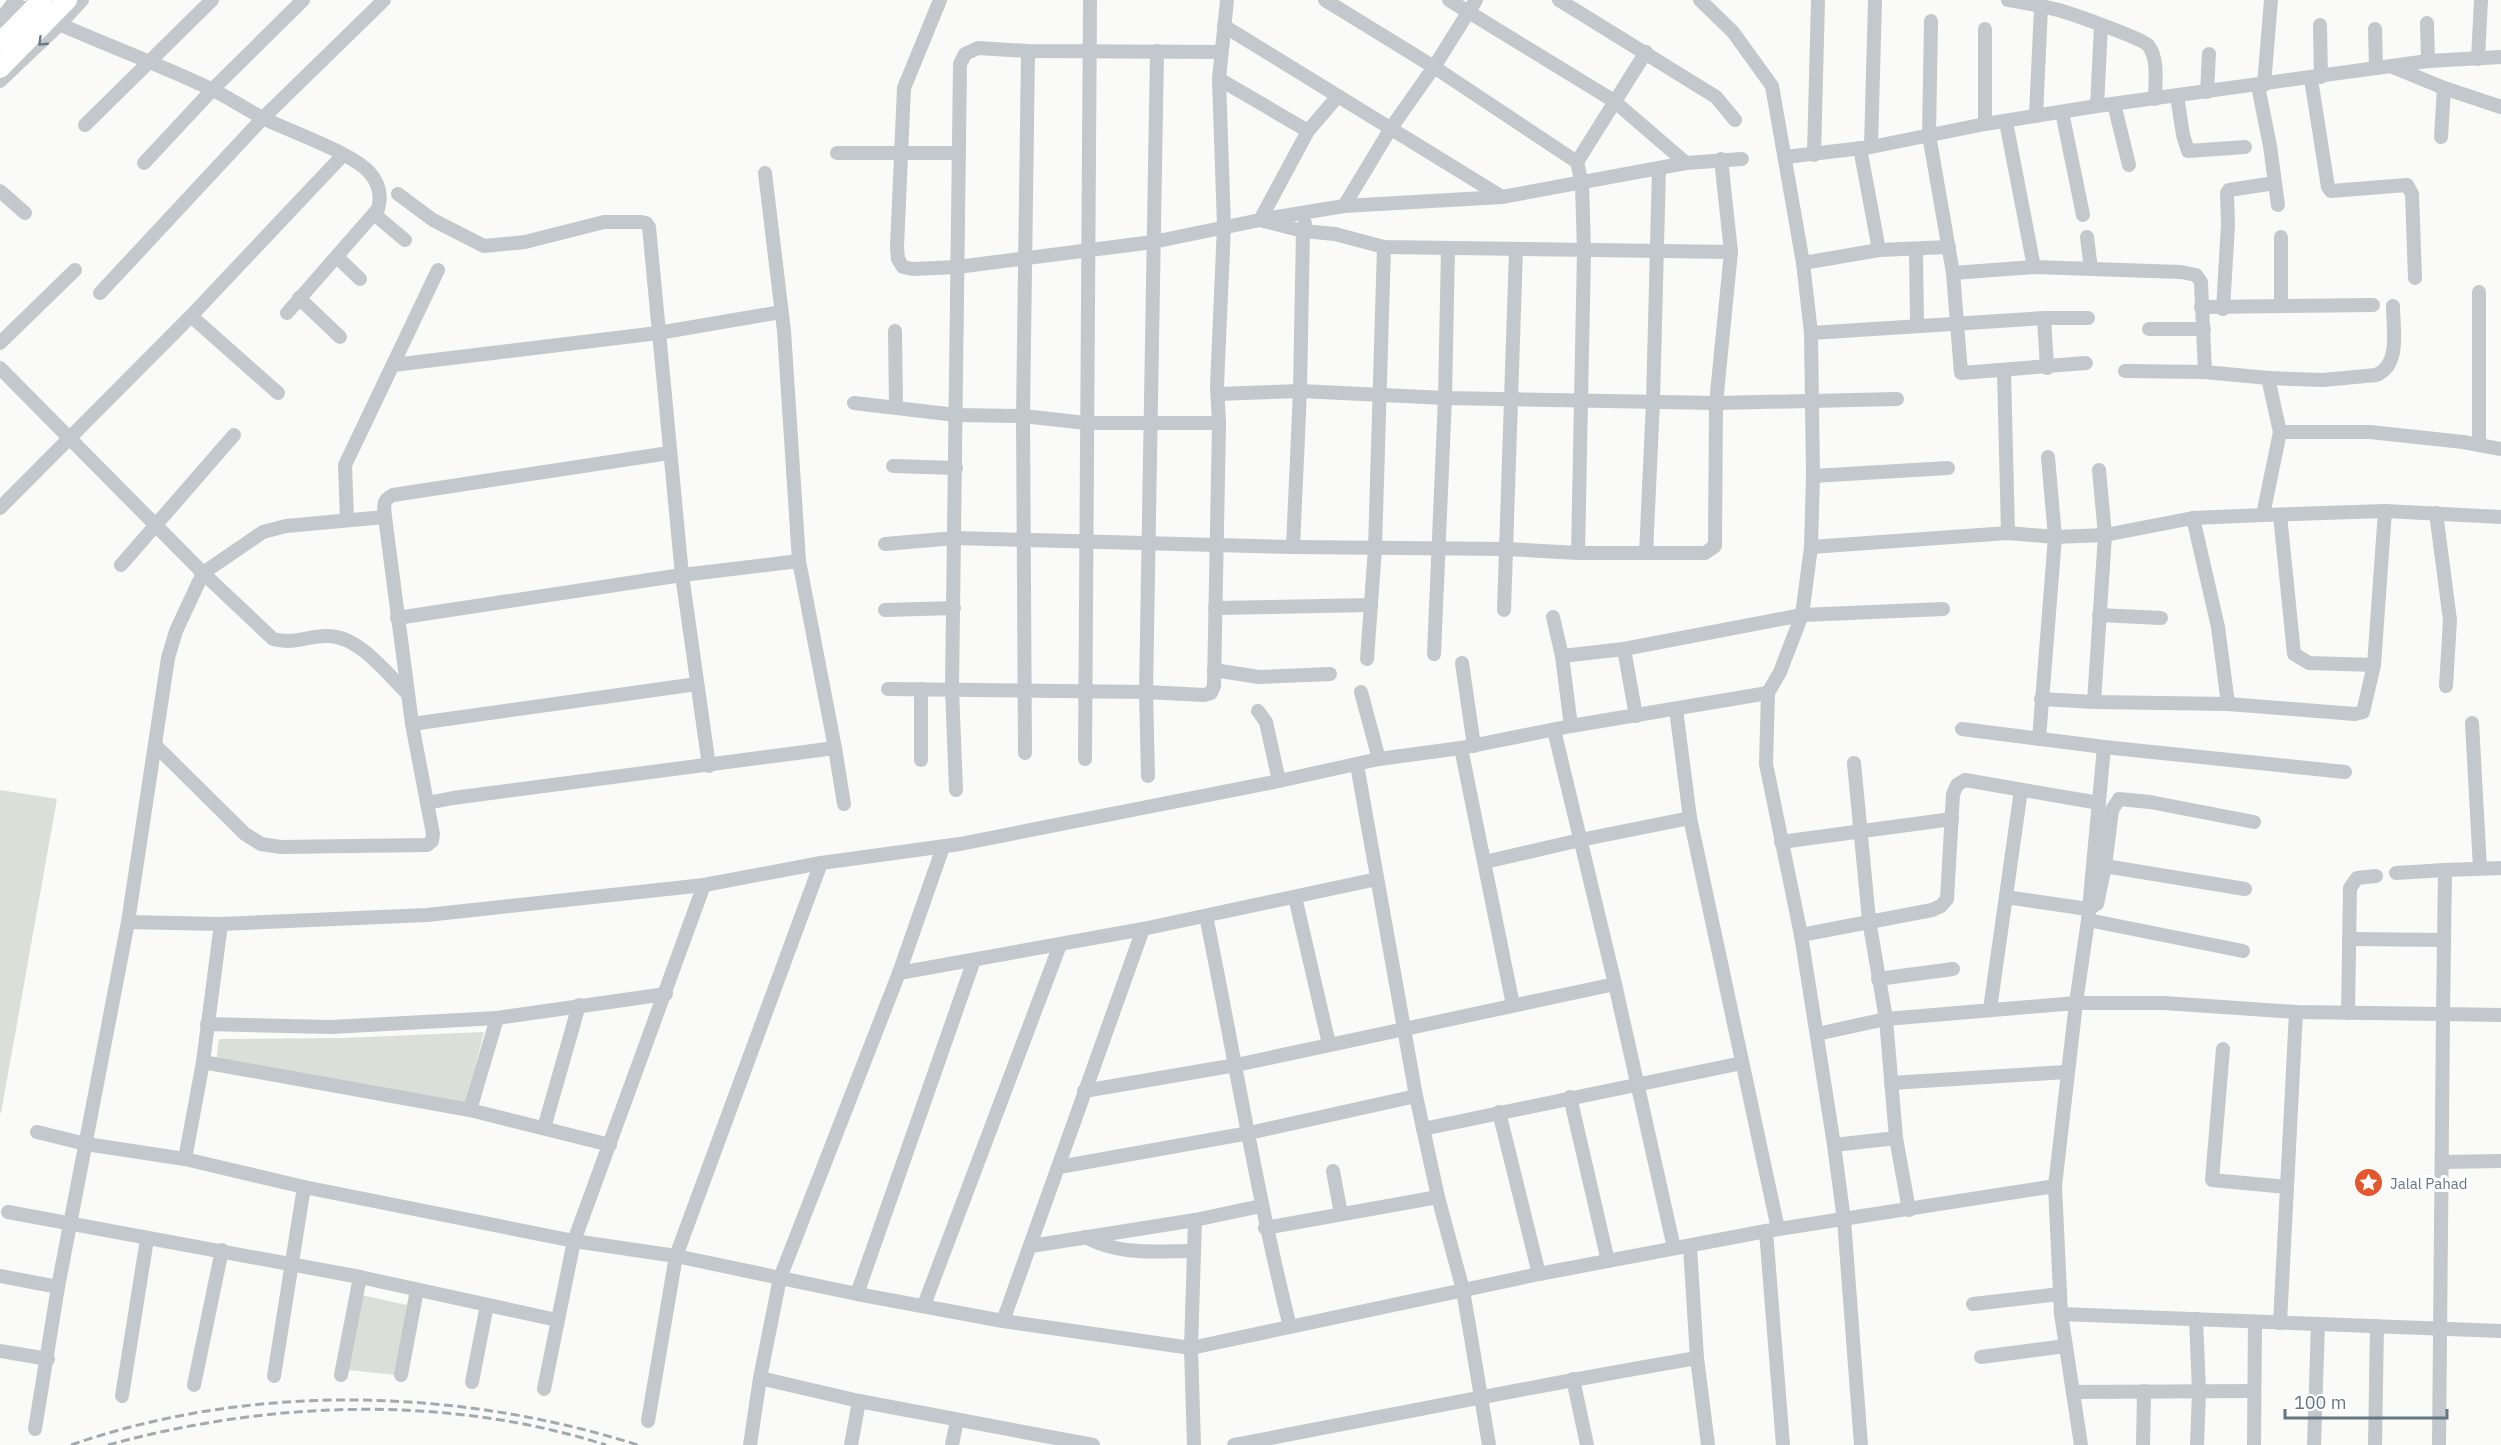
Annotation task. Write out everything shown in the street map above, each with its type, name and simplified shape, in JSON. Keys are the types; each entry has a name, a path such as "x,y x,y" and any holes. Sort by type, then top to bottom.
{"highway":[{"path":"0,43 42,0"},
{"path":"0,68 67,0"}],"street":[{"path":"0,81 82,0"},
{"path":"85,125 212,0"},
{"path":"144,163 213,89 303,0"},
{"path":"100,293 263,118 384,0"},
{"path":"940,0 904,88 898,259 903,267 913,269 957,267 1153,242 1224,226 1344,206 1502,197 1686,163 1742,159"},
{"path":"1084,759 1090,0"},
{"path":"888,689 1146,692 1204,696 1211,693 1214,686 1218,394 1224,226 1219,79 1227,0"},
{"path":"1325,0 1434,67 1577,162 1582,184 1584,251 1578,553"},
{"path":"1449,0 1472,6 1614,101 1686,163"},
{"path":"1560,0 1716,97 1735,120"},
{"path":"1700,0 1733,32 1772,86 1803,263 1811,333 1813,476 1811,547 1802,615 1780,672 1768,693 1766,764 1801,935 1834,1145 1844,1220 1861,1445"},
{"path":"1814,155 1818,0"},
{"path":"1875,0 1866,147 1879,250"},
{"path":"2008,0 2051,5 2101,27 2131,34 2149,45 2155,59 2155,99"},
{"path":"2271,0 2261,86 2278,205"},
{"path":"2478,59 2481,0"},
{"path":"0,20 15,2 59,25 213,89 263,118 343,155 369,172 379,187 381,198 374,214 286,313"},
{"path":"2036,116 2051,5"},
{"path":"1344,206 1472,6"},
{"path":"1931,21 1929,135 1953,273 1961,373 2047,368 2086,363"},
{"path":"2427,23 2428,61"},
{"path":"2320,25 2316,78 2328,187 2331,191 2407,185 2412,194 2415,278"},
{"path":"1224,26 1502,197"},
{"path":"2097,106 2101,27"},
{"path":"1985,29 1985,124"},
{"path":"2375,29 2376,68"},
{"path":"956,790 952,689 960,64 965,54 978,48 1028,51 1221,52"},
{"path":"1025,753 1023,416 1028,51"},
{"path":"1148,776 1146,692 1157,51"},
{"path":"1577,162 1646,52"},
{"path":"2207,92 2209,54"},
{"path":"1785,158 1866,147 1985,124 2097,106 2261,86 2428,61 2501,57"},
{"path":"2392,66 2444,88 2501,107"},
{"path":"1219,79 1308,131"},
{"path":"2441,137 2444,88"},
{"path":"1260,220 1308,131 1338,96"},
{"path":"2177,96 2188,151 2245,147"},
{"path":"2114,104 2129,165"},
{"path":"2062,112 2084,215"},
{"path":"2006,122 2034,267"},
{"path":"837,153 958,153"},
{"path":"0,508 192,316 343,155"},
{"path":"885,544 955,538 1293,547 1508,549 1578,553 1706,553 1715,546 1716,403 1731,252 1721,159"},
{"path":"1646,553 1653,402 1659,168"},
{"path":"765,173 781,312 799,561 844,804"},
{"path":"2223,309 2228,225 2227,193 2229,190 2275,183"},
{"path":"0,191 25,213"},
{"path":"398,194 433,220 483,246 525,242 604,222 646,223 650,239 682,575 709,766"},
{"path":"1293,547 1300,392 1303,231 1309,212"},
{"path":"374,214 405,240"},
{"path":"1260,220 1303,231 1335,234 1384,247 1731,252"},
{"path":"2087,237 2091,269"},
{"path":"2281,237 2281,306"},
{"path":"1367,658 1375,548 1384,247"},
{"path":"1803,263 1879,250 1949,247"},
{"path":"1434,654 1445,398 1448,248"},
{"path":"1916,249 1917,326"},
{"path":"1504,610 1508,549 1516,250"},
{"path":"337,257 360,279"},
{"path":"1953,273 2034,267 2181,272 2196,275 2201,282 2205,372"},
{"path":"0,343 75,270"},
{"path":"347,520 345,465 438,270"},
{"path":"2479,292 2479,445"},
{"path":"299,298 340,337"},
{"path":"2202,307 2223,309 2373,305"},
{"path":"2125,371 2205,372 2324,380 2376,375 2390,365 2393,353 2393,306"},
{"path":"393,365 658,333 781,312"},
{"path":"192,316 278,393"},
{"path":"1811,333 2044,318 2088,318"},
{"path":"2044,318 2047,368"},
{"path":"2149,329 2204,329"},
{"path":"895,331 896,407"},
{"path":"0,368 68,439 273,639 287,642 331,635 344,640 358,646 408,694"},
{"path":"2004,371 2008,533"},
{"path":"2263,515 2280,432 2268,378"},
{"path":"1218,394 1300,392 1511,400 1716,403 1898,399"},
{"path":"854,403 956,415 1023,416 1086,423 1151,421 1219,423"},
{"path":"2280,432 2370,432 2501,449"},
{"path":"121,565 234,435"},
{"path":"155,745 245,834 261,844 281,847 427,845 432,841 433,834 412,724 383,503 393,495 669,453"},
{"path":"2039,739 2055,537 2048,457"},
{"path":"893,466 956,468"},
{"path":"1813,476 1948,468"},
{"path":"2094,702 2105,535 2098,470"},
{"path":"1811,547 2008,533 2055,537 2105,535 2193,518 2385,512 2501,517"},
{"path":"2041,699 2228,704 2355,714 2363,712 2374,665 2385,512"},
{"path":"2436,513 2450,620 2446,686"},
{"path":"2280,515 2294,654 2309,663 2374,665"},
{"path":"35,1429 58,1287 128,922 168,658 176,631 203,573 263,532 286,526 384,517"},
{"path":"2193,518 2218,627 2228,704"},
{"path":"397,618 682,575 799,561"},
{"path":"1215,608 1371,605"},
{"path":"885,610 954,608"},
{"path":"1562,656 1624,649 1802,615 1943,609"},
{"path":"2099,615 2161,618"},
{"path":"1553,617 1562,656 1571,726"},
{"path":"1624,649 1636,716"},
{"path":"1462,663 1468,747 1485,862 1513,1005"},
{"path":"1214,670 1258,676 1330,674"},
{"path":"412,724 697,684"},
{"path":"921,689 921,760"},
{"path":"1361,692 1379,759"},
{"path":"128,922 221,924 427,915 705,885 821,863 943,847 1379,759 1468,747 1571,726 1768,693"},
{"path":"1676,710 1690,818 1742,1063 1772,1230 1783,1445"},
{"path":"1258,711 1266,722 1279,781"},
{"path":"2472,723 2480,868"},
{"path":"1962,729 2104,747 2345,772"},
{"path":"1554,730 1615,984 1674,1248"},
{"path":"2081,1445 2061,1314 2055,1186 2066,1072 2088,914 2104,747"},
{"path":"427,803 835,748"},
{"path":"1854,763 1869,920 1886,1019 1896,1138 1909,1210"},
{"path":"1357,765 1416,1096 1438,1197 1463,1290 1489,1445"},
{"path":"1801,935 1869,920 1932,910 1941,906 1947,899 1953,794 1957,785 1965,780 2099,803"},
{"path":"1990,1009 2021,790"},
{"path":"2088,914 2097,904 2112,810 2119,799 2150,802 2254,822"},
{"path":"1485,862 1690,818"},
{"path":"1781,842 1952,819"},
{"path":"750,1445 760,1378 780,1278 899,973 943,847"},
{"path":"648,1421 676,1256 821,863"},
{"path":"2104,866 2245,890"},
{"path":"2396,873 2501,868"},
{"path":"2439,1445 2445,870"},
{"path":"2348,1013 2352,882 2357,878 2376,876"},
{"path":"899,973 1143,929 1377,879"},
{"path":"544,1389 574,1241 705,885"},
{"path":"1295,897 1329,1044"},
{"path":"2006,897 2242,951"},
{"path":"1206,916 1249,1133 1265,1228 1290,1327"},
{"path":"185,1159 203,1062 221,924"},
{"path":"1003,1322 1143,929"},
{"path":"2349,939 2444,940"},
{"path":"924,1305 1060,945"},
{"path":"857,1294 974,960"},
{"path":"1878,979 1953,969"},
{"path":"1084,1091 1236,1065 1615,984"},
{"path":"207,1024 331,1026 497,1018 666,994"},
{"path":"1817,1034 1886,1019 2076,1003 2164,1003 2296,1012 2501,1015"},
{"path":"544,1128 579,1005"},
{"path":"2280,1323 2296,1012"},
{"path":"470,1110 497,1018"},
{"path":"2223,1049 2212,1180 2287,1187"},
{"path":"203,1062 470,1110 610,1145"},
{"path":"1423,1129 1742,1063"},
{"path":"1891,1083 2066,1072"},
{"path":"1059,1167 1249,1133 1416,1096"},
{"path":"1570,1097 1608,1261"},
{"path":"1499,1112 1539,1274"},
{"path":"37,1132 86,1144 185,1159 304,1187 574,1241 676,1256 1003,1322 1191,1348 1539,1274 1674,1248 1690,1247 1772,1230 2055,1186"},
{"path":"1834,1145 1896,1138"},
{"path":"2442,1162 2501,1161"},
{"path":"1334,1171 1341,1214"},
{"path":"274,1376 304,1187"},
{"path":"1265,1228 1438,1197"},
{"path":"1031,1246 1195,1220 1262,1206"},
{"path":"8,1212 360,1277 557,1320"},
{"path":"1194,1445 1191,1348 1195,1220"},
{"path":"1085,1237 1106,1248 1118,1250 1194,1251"},
{"path":"122,1396 147,1239"},
{"path":"1690,1247 1697,1358 1707,1445"},
{"path":"194,1385 222,1250"},
{"path":"0,1276 58,1287"},
{"path":"341,1375 360,1277"},
{"path":"401,1375 417,1290"},
{"path":"1973,1304 2060,1294"},
{"path":"472,1382 487,1305"},
{"path":"2061,1314 2501,1331"},
{"path":"2196,1319 2199,1391 2197,1445"},
{"path":"2254,1445 2255,1322"},
{"path":"2314,1445 2318,1324"},
{"path":"2375,1445 2377,1326"},
{"path":"1981,1357 2066,1346"},
{"path":"0,1351 48,1359"},
{"path":"1234,1445 1480,1399 1573,1379 1697,1358"},
{"path":"760,1378 859,1401 1093,1445"},
{"path":"1573,1379 1587,1445"},
{"path":"2073,1392 2253,1390"},
{"path":"2144,1391 2144,1445"},
{"path":"850,1445 859,1401"},
{"path":"952,1445 957,1419"}],"shaded area":[{"path":"0,790 57,799 1,1113 0,1113"},
{"path":"484,1032 464,1112 216,1063 219,1039 343,1038"},
{"path":"361,1295 407,1305 396,1375 348,1370"}],"railway":[{"path":"71,1445 140,1425 211,1410 282,1402 355,1400 427,1403 499,1412 569,1426 638,1445"},
{"path":"108,1445 169,1430 231,1419 294,1412 357,1409 420,1411 483,1417 545,1429 606,1445"}],"place":[{"name":"Jalal Pahad","path":"2369,1183"}]}
